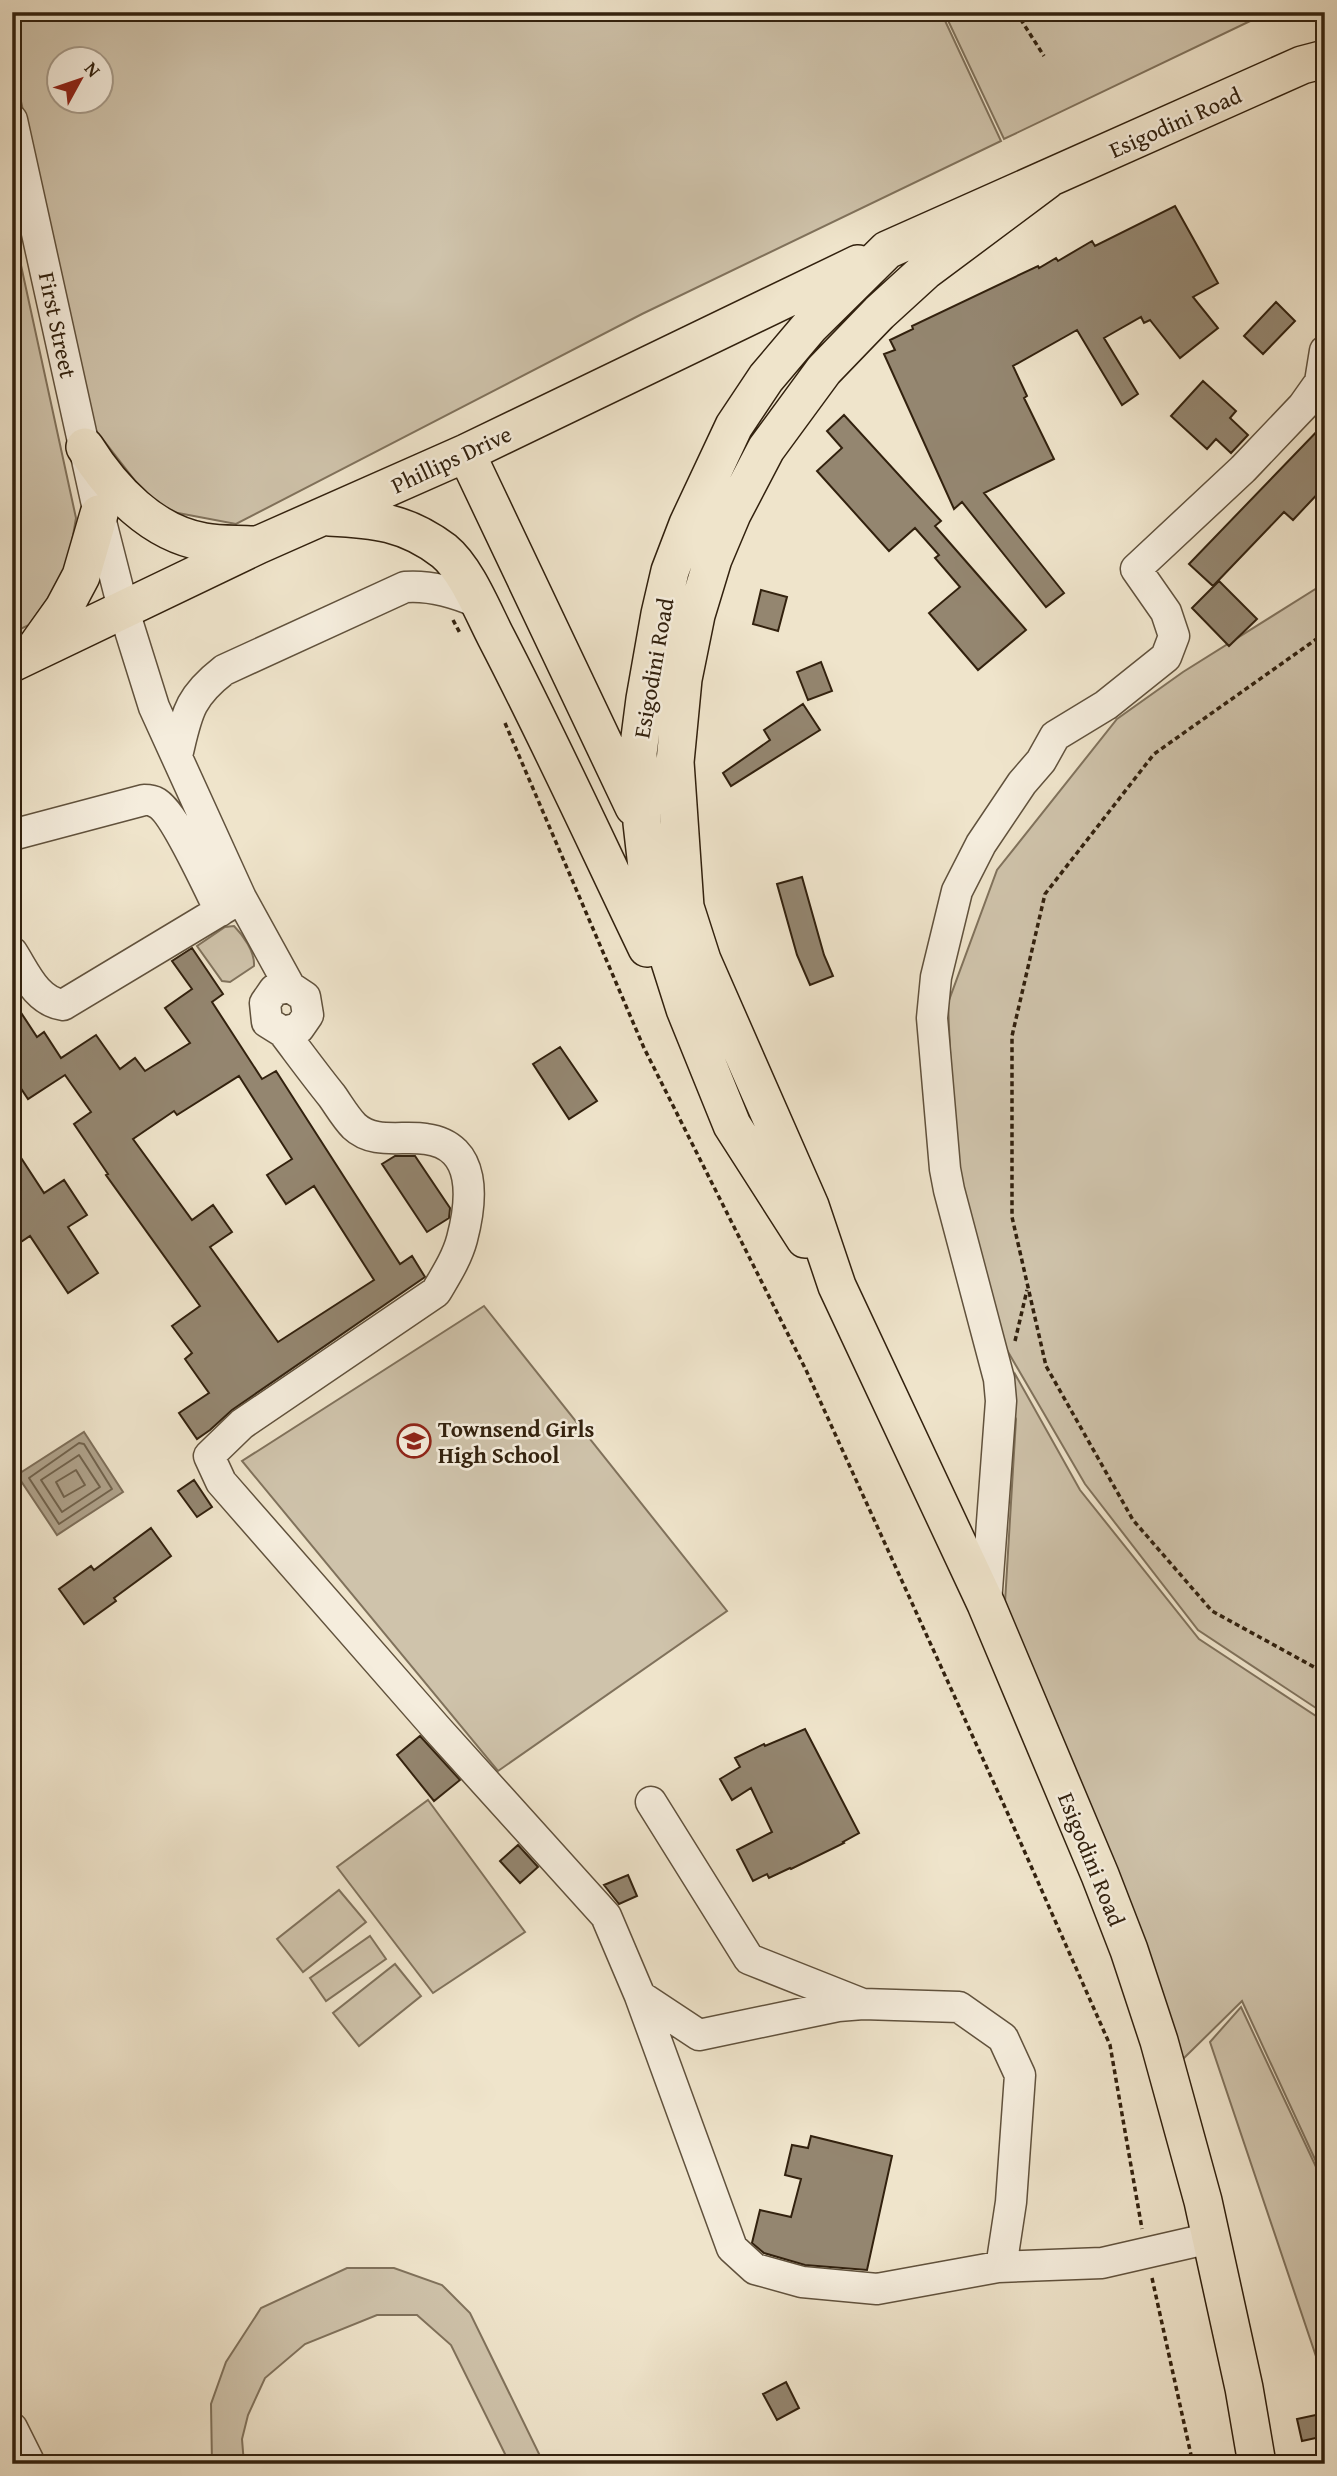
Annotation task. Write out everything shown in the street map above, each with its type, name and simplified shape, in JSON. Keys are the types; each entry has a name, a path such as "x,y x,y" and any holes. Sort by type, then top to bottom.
{"main road":[{"name":"Esigodini Road","path":"836,1286 732,1125 685,1009 651,902 638,753 645,699 670,571 688,524 734,426 766,378 810,326 887,250 1317,57"},
{"name":"Esigodini Road","path":"1047,180 925,271 878,313 824,370 766,449 732,513 713,559 696,615 683,679 675,762 685,907 702,960 810,1206 836,1286 986,1604 1129,1950 1159,2041 1211,2238 1244,2388 1257,2464"},
{"name":"Phillips Drive","path":"22,658 258,545 466,453 887,250"},
{"path":"85,447 101,473 119,494 163,527 205,542 258,545"},
{"path":"466,453 685,907"},
{"path":"22,658 64,608 81,576 99,514"},
{"path":"323,516 376,519 401,527 446,553 463,575 530,703 732,1125"}],"street":[{"name":"First Street","path":"12,120 99,514 123,608 155,707 177,756 231,904"},
{"path":"986,1604 1001,1401 999,1379 948,1190 945,1169 932,1018 944,937 957,891 981,844 1022,783 1041,761 1055,736 1106,705 1166,657 1174,636 1166,612 1136,569 1243,469 1303,406 1320,382 1325,351"},
{"path":"177,756 192,702 203,686 224,670 405,587 440,589 477,602"},
{"path":"12,835 144,800 156,802 165,810 290,987 305,997 308,1015 299,1028 283,1032 355,1128 380,1139 428,1139 451,1148 462,1160 468,1179 468,1206 462,1241 436,1292 242,1423 209,1456 221,1482 439,1731 606,1916 640,1996 732,2248 755,2269 802,2283 877,2289 998,2267 1102,2263 1211,2238"},
{"path":"12,952 40,995 52,1004 62,1005 231,904"},
{"path":"651,1802 749,1959 863,2004"},
{"path":"640,1996 699,2035 838,2006 863,2004 959,2007 1003,2038 1020,2075 1011,2202 1002,2261 998,2267"},
{"path":"12,2428 30,2464"}],"path":[{"path":"1016,12 1044,56"},
{"path":"440,589 464,641"},
{"path":"1325,634 1154,754 1045,894 1012,1036 1012,1217 1046,1366 1133,1520 1212,1611 1325,1673"},
{"path":"500,711 644,1048 806,1370 1110,2045 1146,2253 1193,2464"}],"shaded area":[{"path":"12,12 941,12 1001,141 642,314 236,524 157,509 91,424 12,60"},
{"path":"944,12 1269,12 1004,139"},
{"path":"12,224 76,518 67,571 29,625 12,633"},
{"path":"1325,583 1325,1714 1198,1630 1085,1484 993,1326 956,1195 948,1003 997,870 1117,719 1183,672"},
{"path":"234,926 245,939 254,966 230,982 222,981 197,946 225,927"},
{"path":"484,1306 727,1611 498,1771 242,1461"},
{"path":"1015,1374 1080,1490 1199,1639 1325,1722 1325,2181 1242,2001 1181,2061 1004,1619 1016,1419 1009,1405"},
{"path":"428,1800 525,1932 433,1993 337,1867"},
{"path":"339,1890 366,1922 303,1972 277,1939"},
{"path":"370,1936 386,1959 326,2001 310,1978"},
{"path":"395,1964 421,1996 359,2046 333,2013"},
{"path":"1241,2007 1325,2186 1325,2383 1210,2042"},
{"path":"347,2268 394,2268 442,2285 470,2313 544,2464 510,2464 451,2345 417,2315 377,2315 305,2344 265,2378 248,2415 242,2439 244,2464 212,2464 211,2404 226,2362 261,2308"}],"water":[{"path":"84,1432 123,1492 57,1535 17,1475"}],"building":[{"path":"1175,206 1218,283 1193,297 1218,328 1180,358 1150,320 1144,323 1141,317 1104,338 1138,394 1122,405 1077,330 1013,366 1027,396 1024,398 1054,459 984,493 1064,593 1046,607 962,502 954,509 884,354 895,350 890,340 913,329 912,326 1038,266 1039,268 1056,258 1058,261 1092,241 1095,246"},
{"path":"1276,302 1295,321 1263,354 1244,336"},
{"path":"1203,381 1236,411 1230,418 1248,435 1231,453 1216,439 1207,449 1171,416"},
{"path":"844,415 941,521 935,526 1026,630 978,670 929,613 960,587 935,558 939,555 915,528 889,551 817,471 842,448 827,431"},
{"path":"1325,423 1325,486 1293,520 1284,512 1213,586 1189,564"},
{"path":"1219,581 1257,619 1229,646 1192,608"},
{"path":"761,590 787,597 778,631 753,624"},
{"path":"821,662 832,691 808,700 797,672"},
{"path":"803,704 820,730 731,786 723,773 770,740 764,730"},
{"path":"802,877 824,955 833,976 810,985 797,955 777,884"},
{"path":"192,948 223,994 212,1002 262,1079 276,1071 400,1264 412,1256 425,1277 232,1410 197,1439 179,1413 209,1393 185,1359 192,1353 172,1326 200,1306 106,1175 108,1174 74,1124 91,1112 65,1075 28,1099 12,1075 12,999 37,1037 44,1032 61,1058 96,1035 120,1069 135,1058 145,1071 190,1043 165,1008 192,989 172,961","holes":["239,1076 292,1159 267,1175 286,1204 314,1186 374,1280 278,1342 210,1247 232,1232 213,1205 192,1220 133,1139 174,1111 177,1115"]},
{"path":"560,1047 597,1101 569,1119 533,1064"},
{"path":"12,1144 44,1193 64,1180 87,1215 68,1227 98,1273 68,1293 30,1236 12,1248"},
{"path":"395,1156 415,1156 450,1208 449,1218 427,1232 382,1164"},
{"path":"194,1480 212,1507 197,1517 178,1491"},
{"path":"151,1528 171,1556 84,1624 59,1589 91,1566 94,1570"},
{"path":"805,1729 859,1833 791,1869 769,1878 767,1874 753,1881 737,1850 772,1832 751,1788 732,1800 720,1779 740,1767 735,1758"},
{"path":"420,1736 460,1780 434,1801 397,1755"},
{"path":"518,1845 538,1867 520,1883 500,1861"},
{"path":"628,1875 637,1896 619,1904 604,1885"},
{"path":"811,2136 892,2156 867,2270 805,2265 764,2253 752,2243 760,2210 791,2217 801,2179 785,2175 792,2145 808,2148"},
{"path":"786,2382 799,2408 777,2420 763,2394"},
{"path":"1325,2413 1325,2436 1302,2441 1297,2419"}],"place":[{"name":"Townsend Girls High School","path":"414,1441"}]}
